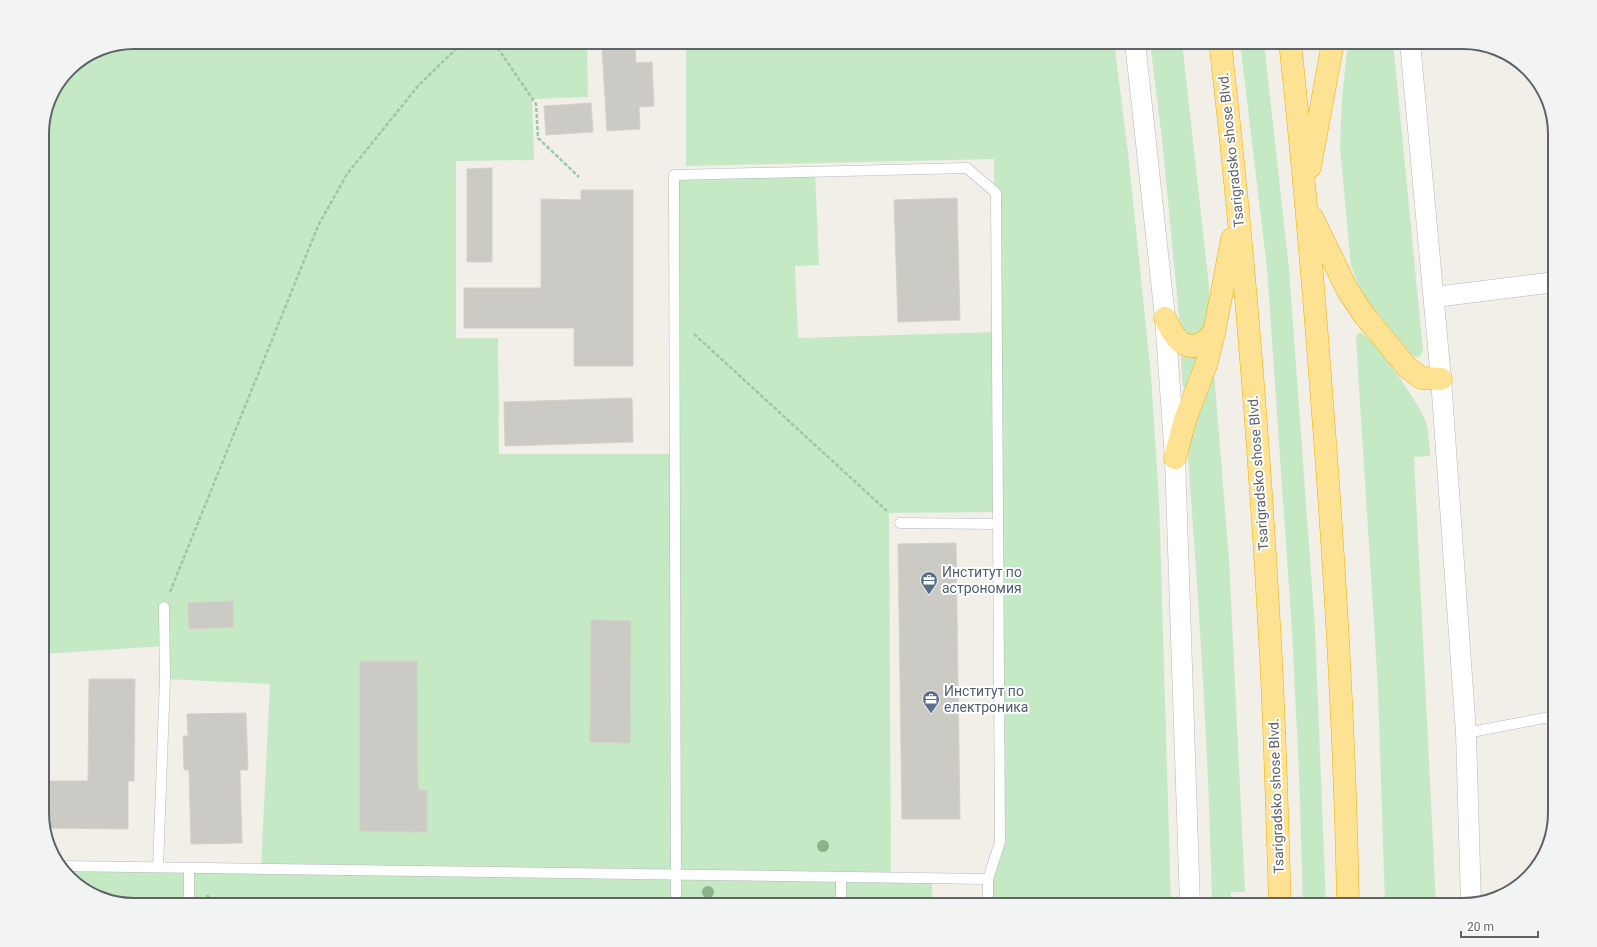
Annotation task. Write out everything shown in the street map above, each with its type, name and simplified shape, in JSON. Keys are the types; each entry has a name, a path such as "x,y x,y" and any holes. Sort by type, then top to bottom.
{"highway":[{"path":"1218,49 1223,68"},
{"name":"Tsarigradsko shose Blvd.","path":"1221,49 1238,210 1260,481 1270,642 1280,898"},
{"path":"1291,49 1306,199 1340,658 1348,898"},
{"path":"1332,49 1306,199 1348,291 1364,315 1407,368 1421,378 1441,379"},
{"path":"1175,458 1185,420 1206,365 1214,334 1238,210"},
{"path":"1166,318 1177,339 1189,347 1197,347 1205,343 1214,334"}],"street":[{"path":"1136,49 1166,318 1175,458 1190,898"},
{"path":"1411,49 1435,297 1441,379 1466,732 1471,897"},
{"path":"1435,297 1548,283"}],"lane":[{"path":"676,898 674,175 967,168 996,193 1000,842 988,880 988,898"},
{"path":"900,523 998,524"},
{"path":"158,867 166,679 164,607"},
{"path":"1466,732 1548,717"},
{"path":"68,866 988,880"},
{"path":"189,898 190,868"},
{"path":"841,877 841,898"}],"path":[{"path":"164,607 318,226 347,174 418,86 456,49"},
{"path":"499,49 536,104 538,138 579,177"},
{"path":"674,316 900,523"}],"green space":[{"path":"134,49 587,49 588,97 532,99 534,160 456,161 456,338 498,338 499,454 674,454 674,175 815,172 819,265 795,266 798,338 996,332 994,159 686,166 686,49 1115,49 1128,152 1151,376 1159,499 1171,898 989,898 989,889 1000,853 998,512 889,513 891,878 932,879 932,898 134,898 101,892 82,880 68,866 261,869 270,684 165,679 165,646 49,654 49,128 55,101 63,87 78,70 91,60 112,52"},
{"path":"1151,49 1183,49 1209,286 1209,318 1204,332 1192,336 1185,333 1180,326 1162,139"},
{"path":"1241,49 1265,49 1289,269 1315,628 1326,898 1303,898 1299,772 1292,631 1267,268"},
{"path":"1347,49 1394,49 1423,351 1419,357 1411,354 1372,306 1359,286 1351,266 1340,147 1342,99"},
{"path":"1360,333 1367,338 1386,359 1422,413 1426,422 1428,434 1430,456 1414,457 1436,898 1385,898 1378,688 1356,339 1357,335"},
{"path":"1184,356 1196,356 1198,358 1186,388 1183,387 1181,358"},
{"path":"1214,373 1229,559 1245,892 1231,892 1231,898 1212,898 1209,793 1203,681 1188,458 1194,424"}],"building":[{"path":"602,49 635,49 636,63 652,62 654,106 639,107 640,129 607,131"},
{"path":"591,103 593,132 546,135 544,106"},
{"path":"492,168 492,262 467,262 467,169"},
{"path":"581,190 633,190 633,366 574,366 574,328 464,328 464,288 541,288 541,199 581,200"},
{"path":"957,198 960,320 898,322 894,200"},
{"path":"632,398 633,442 505,446 504,402"},
{"path":"956,543 960,819 902,819 898,544"},
{"path":"233,601 234,627 189,629 188,603"},
{"path":"591,620 631,621 630,743 590,742"},
{"path":"360,661 417,661 418,790 427,790 427,832 360,831"},
{"path":"89,679 135,679 134,781 128,781 128,829 51,828 49,819 49,781 88,781"},
{"path":"246,713 248,770 240,770 242,843 191,844 189,770 184,770 183,736 188,736 187,714"}],"place":[{"name":"Институт по астрономия","path":"929,595"},
{"name":"Институт по електроника","path":"931,714"}]}
